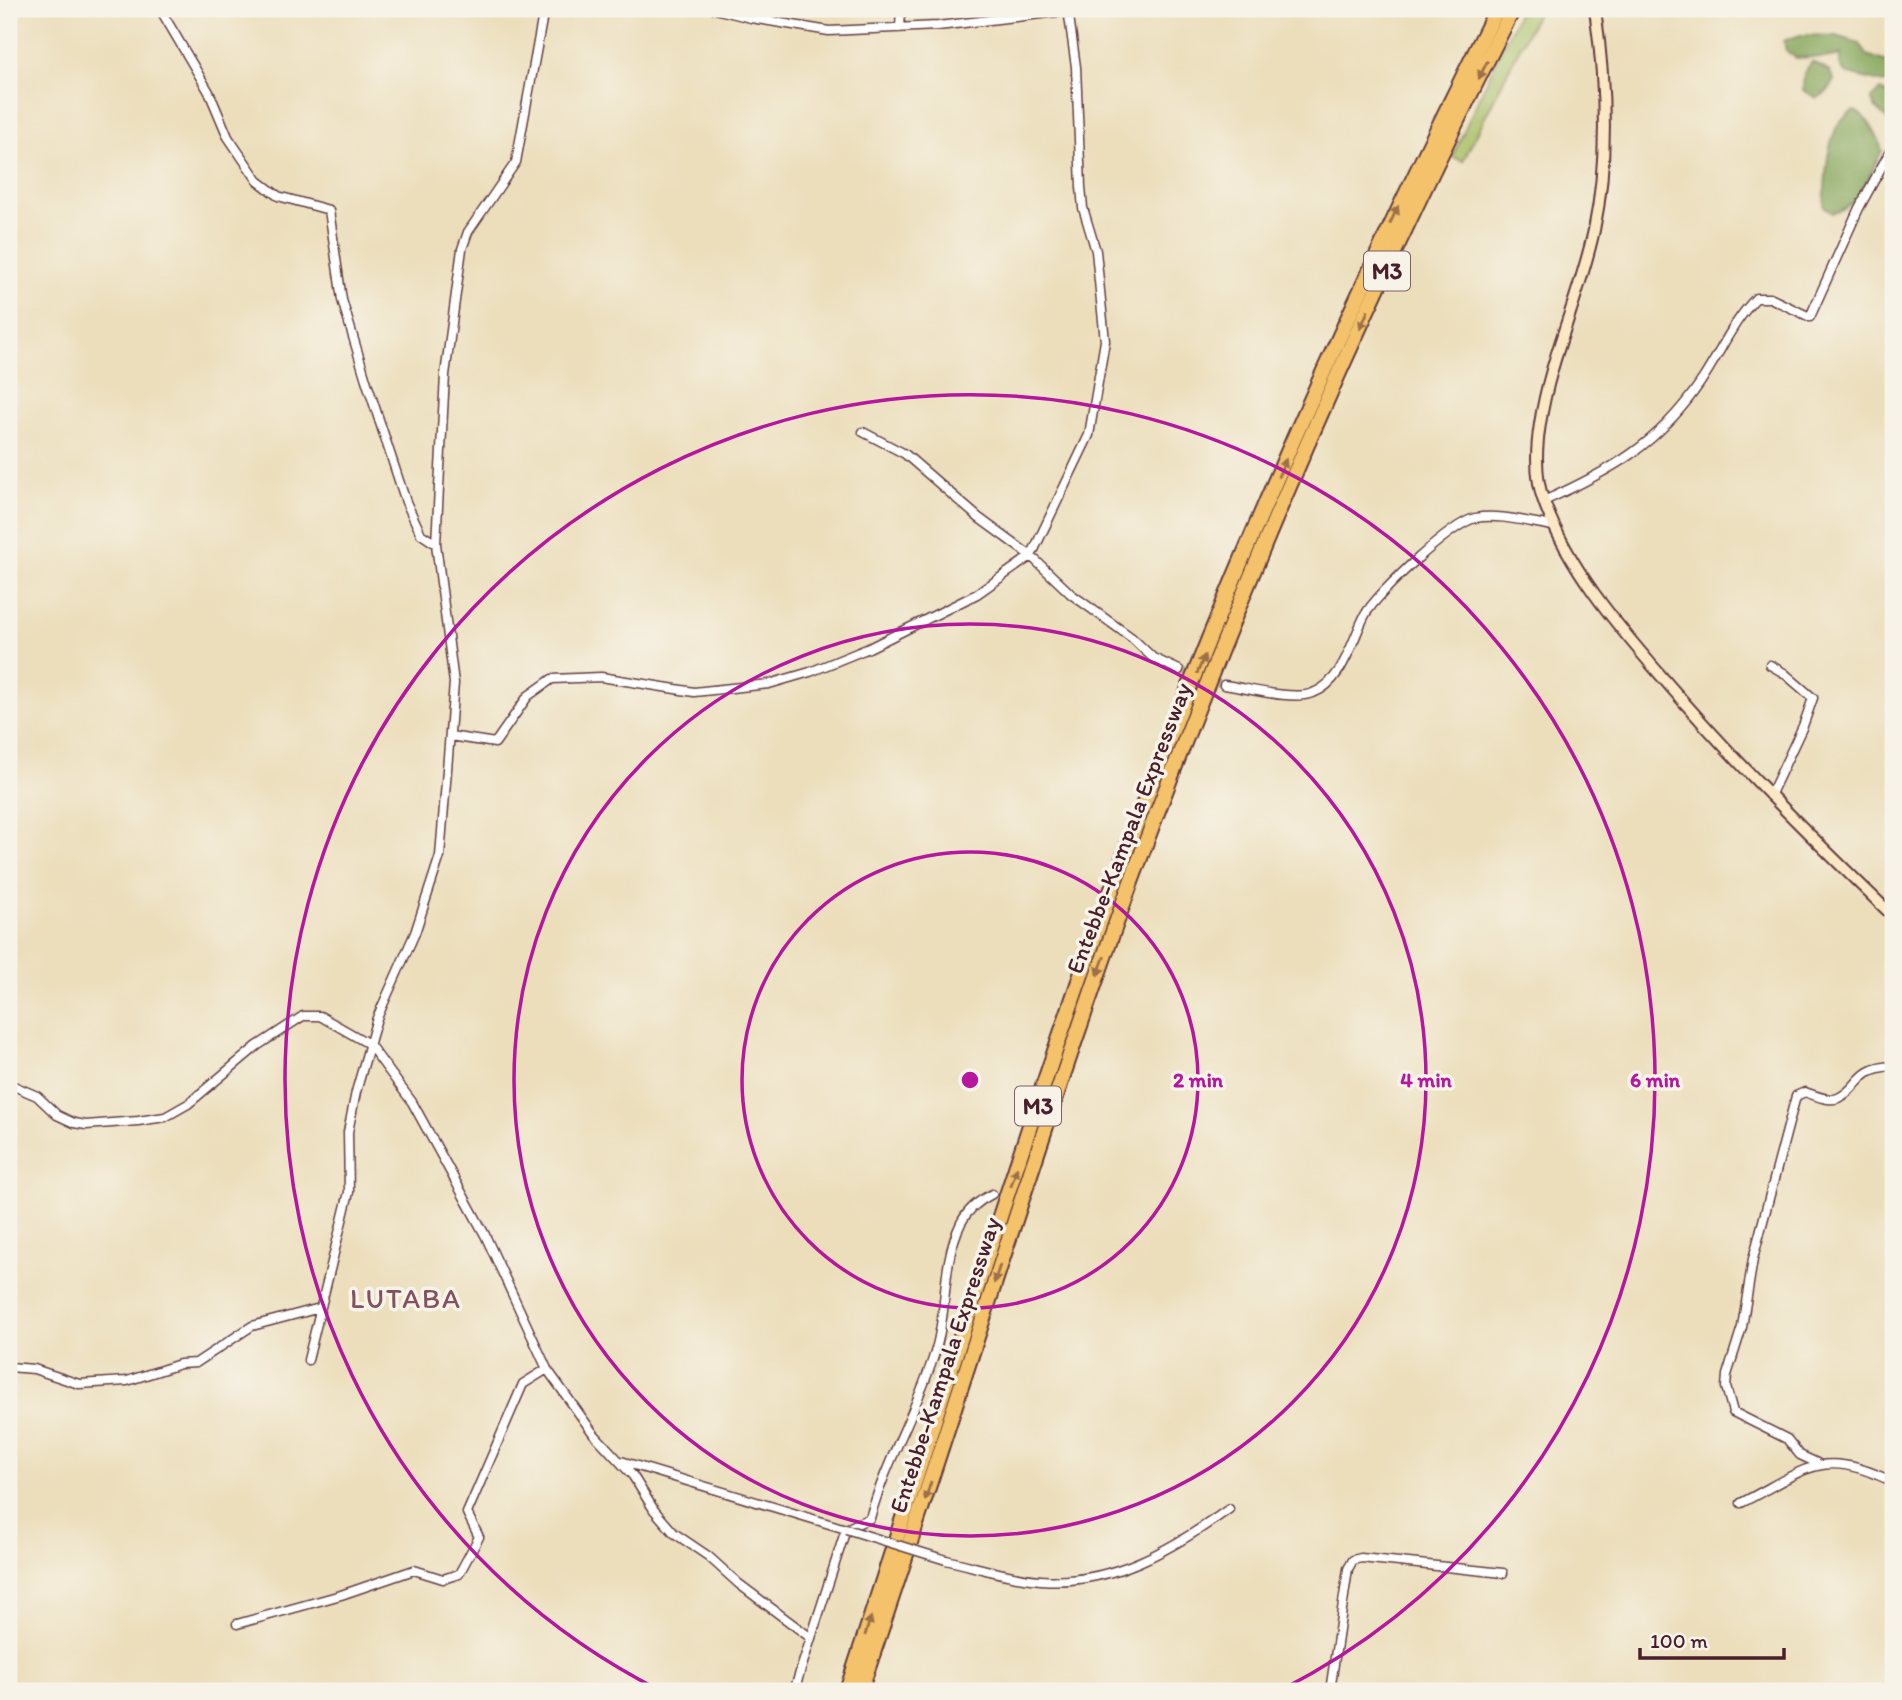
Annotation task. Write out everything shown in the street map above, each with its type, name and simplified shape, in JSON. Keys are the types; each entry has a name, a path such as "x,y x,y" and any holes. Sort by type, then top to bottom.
{"highway":[{"name":"Entebbe-Kampala Expressway","path":"846,1691 1037,1108 1130,841 1255,531 1387,230 1497,9"},
{"name":"Entebbe-Kampala Expressway","path":"860,1691 913,1538 1046,1124 1192,721 1368,311 1513,9"}],"main road":[{"path":"1595,9 1601,53 1602,132 1595,225 1540,421 1537,475 1544,502 1584,580 1604,607 1715,738 1770,796 1893,916"}],"street":[{"path":"160,9 208,92 228,137 257,181 278,196 329,210 342,300 366,380 406,502 421,534 436,544"},
{"path":"308,1360 349,1192 348,1132 369,1044 435,876 440,856 453,683 436,544 445,375 462,249 468,232 516,162 544,9"},
{"path":"450,736 495,744 528,696 552,679 601,677 694,692 769,684 810,672 869,648 977,594 1031,556 1089,435 1105,341 1096,251 1083,208 1076,67 1067,10 900,28 829,31 715,9"},
{"path":"900,28 901,9"},
{"path":"1544,502 1595,478 1658,436 1684,407 1739,316 1756,298 1770,298 1810,317 1859,208 1893,146"},
{"path":"863,432 905,454 979,518 1031,556 1071,594 1132,638 1153,658 1179,670"},
{"path":"1224,685 1287,694 1312,694 1339,671 1366,613 1380,593 1448,534 1477,517 1555,526"},
{"path":"1770,665 1784,673 1813,698 1770,796"},
{"path":"9,1084 37,1096 57,1115 74,1122 86,1125 138,1121 165,1117 188,1104 257,1046 303,1016 320,1016 369,1044 412,1102 485,1235 547,1369 593,1433 621,1461 674,1533 708,1556 739,1584 811,1639"},
{"path":"1817,1463 1800,1455 1787,1439 1733,1412 1726,1387 1727,1375 1742,1327 1753,1259 1796,1096 1805,1093 1838,1098 1864,1073 1893,1066"},
{"path":"794,1691 846,1529 870,1518 876,1495 923,1389 937,1345 946,1273 958,1232 969,1210 992,1194"},
{"path":"9,1367 34,1369 79,1384 127,1381 180,1364 196,1363 252,1326 320,1308"},
{"path":"237,1623 341,1595 414,1570 443,1580 459,1574 479,1537 467,1513 523,1384 547,1369"},
{"path":"621,1461 946,1560 1039,1580 1071,1581 1130,1567 1204,1527 1229,1509"},
{"path":"1741,1503 1817,1463 1835,1462 1893,1482"},
{"path":"1330,1691 1348,1569 1353,1560 1361,1558 1503,1573"}],"green space":[{"path":"1520,9 1539,9 1463,161 1452,157"},
{"path":"1800,35 1837,36 1860,44 1867,55 1892,64 1893,80 1888,84 1845,73 1840,65 1841,54 1796,58 1786,51 1784,41"},
{"path":"1812,62 1829,71 1834,80 1827,92 1817,98 1803,90 1804,73"},
{"path":"1880,90 1893,96 1893,119 1888,120 1876,109 1871,98"},
{"path":"1855,111 1865,118 1872,128 1882,151 1857,197 1850,204 1832,213 1824,206 1829,151 1838,126 1845,117"}],"tunnel":[{"path":"1179,670 1224,685"}],"district":[{"name":"LUTABA","path":"406,1298"}]}
